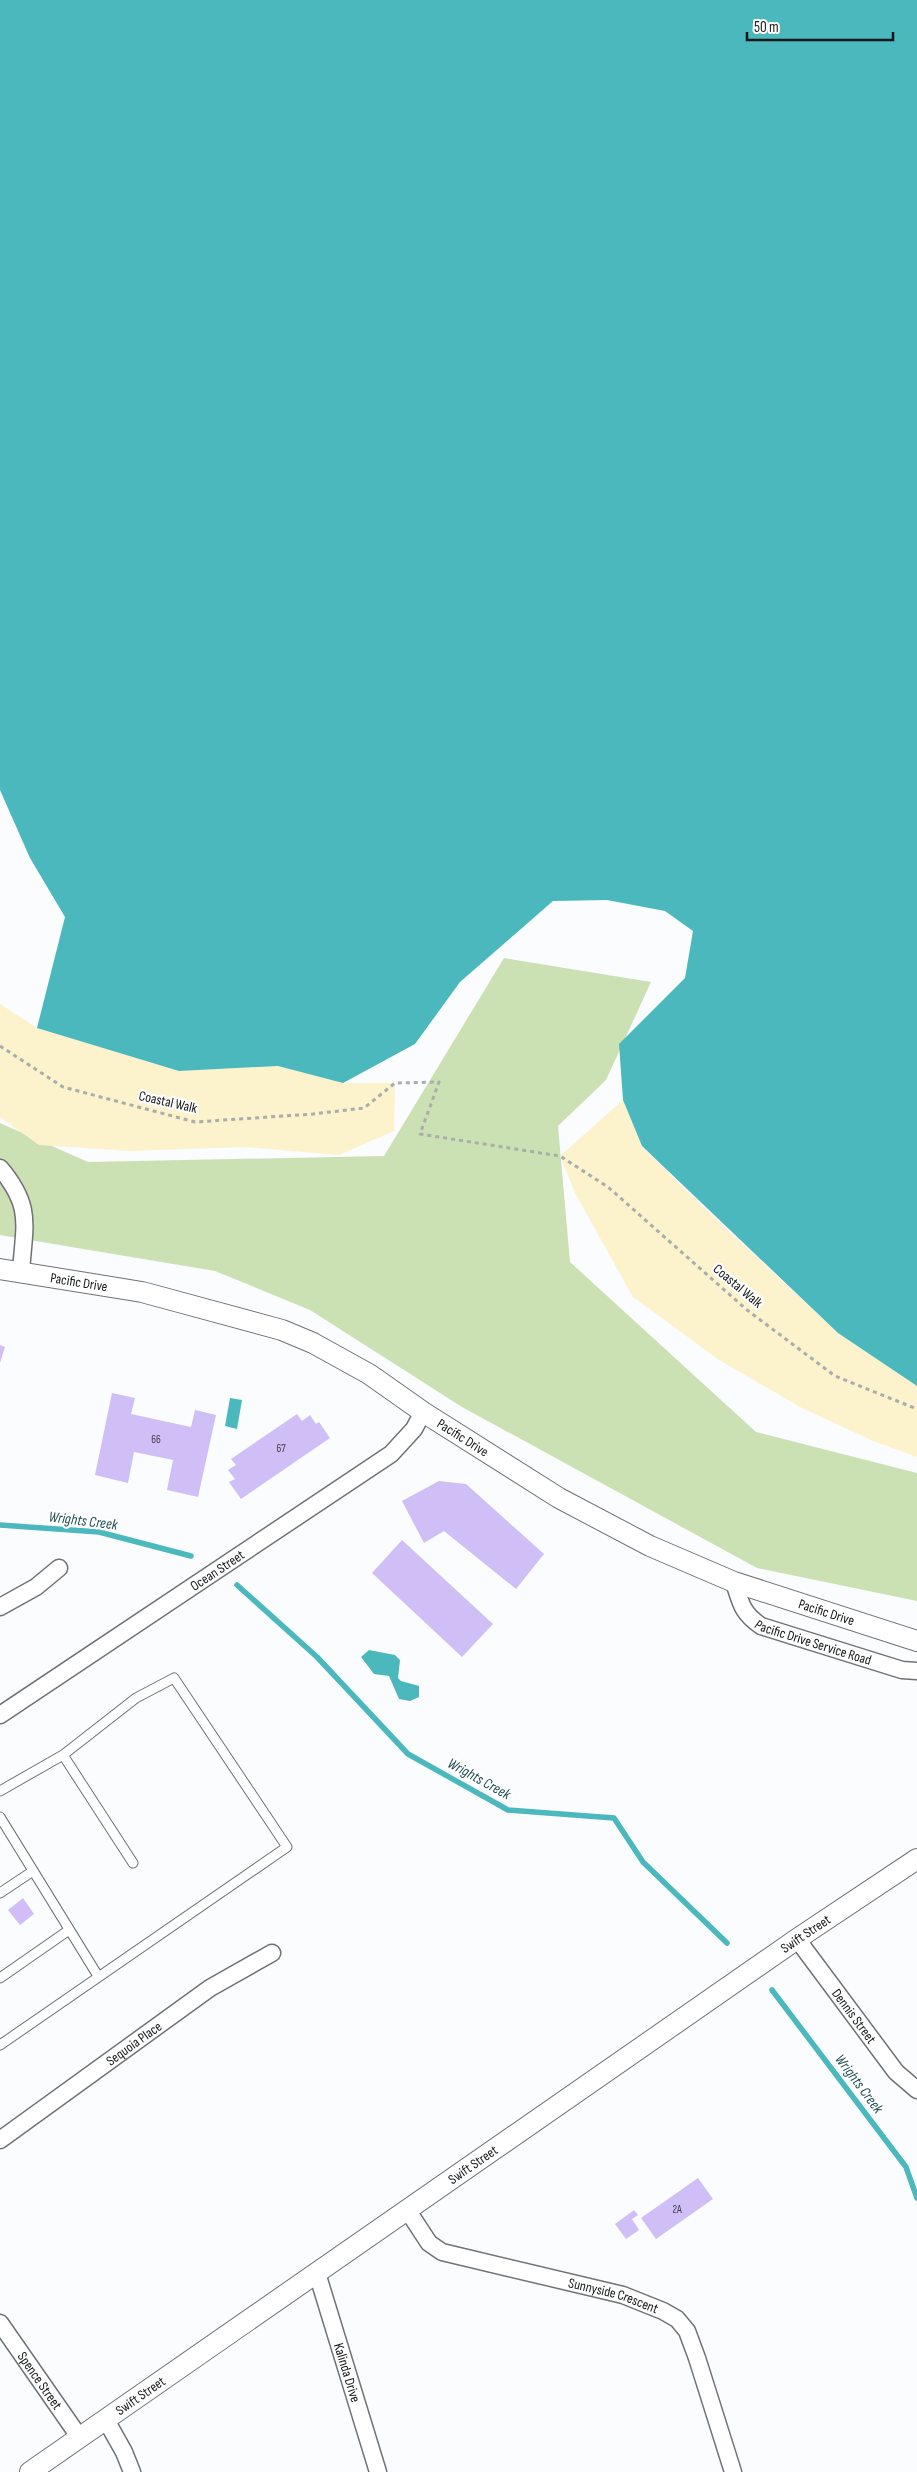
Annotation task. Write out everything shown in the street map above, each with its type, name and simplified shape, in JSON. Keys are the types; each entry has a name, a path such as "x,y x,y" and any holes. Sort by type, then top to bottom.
{"street":[{"path":"0,1168 12,1182 23,1203 25,1216 21,1272"},
{"name":"Pacific Drive","path":"0,1269 142,1292 282,1330 313,1343 368,1374 423,1412 559,1498 650,1546 734,1582 917,1641"},
{"name":"Ocean Street","path":"0,1715 391,1454 414,1429 423,1412"},
{"path":"0,1607 36,1587 59,1568"},
{"name":"Pacific Drive Service Road","path":"734,1582 747,1616 761,1626 902,1670 917,1672"},
{"name":"Swift Street","path":"30,2472 797,1939 917,1859"},
{"name":"Dennis Street","path":"797,1939 896,2072 917,2090"},
{"name":"Sequoia Place","path":"0,2140 210,1988 272,1953"},
{"name":"Sunnyside Crescent","path":"408,2211 429,2243 442,2252 623,2295 663,2311 676,2319 687,2331 733,2472"},
{"name":"Kalinda Drive","path":"317,2273 378,2472"},
{"name":"Spence Street","path":"0,2323 80,2438"},
{"path":"106,2420 124,2452 132,2472"}],"lane":[{"path":"0,1791 63,1755 136,1698 174,1678 287,1846 0,2045"},
{"path":"63,1755 133,1863"},
{"path":"0,1817 98,1976"},
{"path":"0,1893 33,1871"},
{"path":"0,1978 69,1930"}],"path":[{"name":"Coastal Walk","path":"0,1046 63,1087 195,1122 313,1114 364,1108 395,1083 439,1082 420,1134 560,1156 608,1187 747,1310 836,1376 917,1409"}],"green space":[{"path":"504,958 651,982 606,1080 558,1126 570,1262 756,1432 917,1473 917,1601 757,1568 462,1407 310,1310 215,1271 0,1235 0,1123 88,1162 384,1156"}],"sand":[{"path":"0,1004 37,1028 179,1071 278,1066 343,1083 395,1083 394,1131 339,1155 244,1147 129,1151 39,1145 0,1117"},
{"path":"623,1100 642,1147 719,1222 838,1333 917,1386 917,1457 873,1441 802,1408 719,1360 633,1297 575,1193 560,1156"}],"water":[{"path":"0,0 917,0 917,1386 838,1333 642,1146 623,1100 619,1044 685,978 693,931 665,911 607,900 553,901 460,982 415,1044 343,1083 278,1066 179,1071 37,1028 65,917 30,858 0,790"},
{"path":"230,1398 242,1400 237,1429 225,1426"},
{"path":"369,1650 395,1655 400,1660 398,1678 401,1681 419,1686 419,1697 410,1701 399,1699 389,1676 374,1674 361,1657"}],"building":[{"path":"0,1345 5,1347 0,1363"},
{"path":"112,1393 135,1398 131,1414 191,1427 195,1410 216,1415 198,1497 167,1490 173,1460 134,1452 128,1483 95,1475"},
{"path":"297,1414 302,1421 310,1415 316,1424 319,1422 330,1438 241,1499 229,1482 235,1479 228,1470 236,1465 231,1459"},
{"path":"439,1481 466,1484 544,1554 516,1589 444,1531 424,1543 402,1501"},
{"path":"402,1540 493,1624 462,1657 372,1573"},
{"path":"23,1898 34,1914 20,1925 8,1910"},
{"path":"698,2178 713,2199 656,2239 641,2218"},
{"path":"634,2210 638,2215 632,2219 639,2230 626,2239 615,2224"}],"waterway":[{"name":"Wrights Creek","path":"0,1525 99,1532 191,1556"},
{"name":"Wrights Creek","path":"237,1585 317,1657 408,1754 508,1810 614,1818 643,1862 727,1943"},
{"name":"Wrights Creek","path":"772,1990 906,2167 917,2198"}]}
